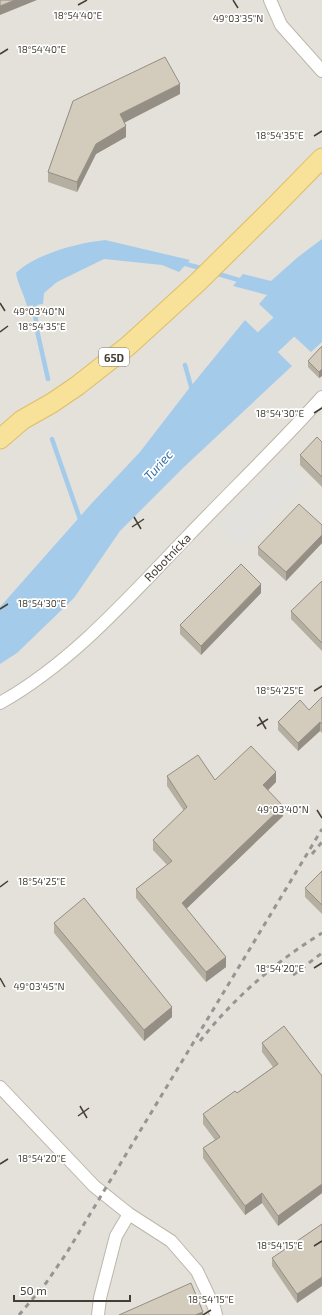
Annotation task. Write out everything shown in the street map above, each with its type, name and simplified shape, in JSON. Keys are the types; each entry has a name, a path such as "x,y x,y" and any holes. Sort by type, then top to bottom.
{"main road":[{"name":"65D","path":"0,439 22,420 52,403 105,364 197,283 322,158"},
{"name":"65D","path":"0,422 22,420"}],"street":[{"path":"270,0 281,25 322,71"},
{"name":"Robotnícka","path":"0,703 28,686 53,667 94,631 130,596 322,397"},
{"path":"0,1087 94,1186 129,1214 171,1242 197,1271 214,1307 216,1315"},
{"path":"98,1315 100,1298 116,1236 129,1214"}],"shaded area":[{"path":"0,0 322,0 322,1315 0,1315"},
{"path":"285,459 308,482 239,546 218,524"}],"water":[{"path":"322,239 322,342 311,352 259,304 267,295 233,286 243,274 271,281 298,257"},
{"path":"105,240 190,260 179,272 162,265 104,259 57,282 44,293 43,304 27,306 16,273 24,266 58,250"},
{"path":"245,320 292,366 184,467 120,531 74,598 17,653 0,664 0,607 92,503 140,452"}],"building":[{"path":"0,0 15,0 0,6"},
{"path":"165,57 180,84 120,114 126,126 96,144 77,182 48,172 73,101"},
{"path":"322,346 322,369 319,372 308,361"},
{"path":"317,437 322,442 322,477 300,455"},
{"path":"299,504 322,525 322,535 286,572 258,547"},
{"path":"241,564 261,584 201,646 180,625"},
{"path":"322,581 322,643 291,611"},
{"path":"322,697 322,724 320,722 298,743 278,722 300,700 309,710"},
{"path":"251,746 276,772 263,785 283,806 182,903 226,957 206,972 136,889 172,861 153,840 187,807 167,776 198,755 215,780"},
{"path":"322,871 322,905 305,888"},
{"path":"84,898 172,1007 144,1030 54,923"},
{"path":"284,1026 322,1076 322,1184 278,1216 262,1193 245,1206 203,1148 220,1137 203,1114 235,1091 237,1093 278,1064 262,1043"},
{"path":"322,1224 322,1277 297,1294 272,1258"},
{"path":"191,1283 203,1312 195,1315 119,1315"}],"waterway":[{"path":"182,263 204,269"},
{"path":"215,273 242,281"},
{"name":"Turiec","path":"242,371 268,342 322,291"},
{"path":"35,299 36,326 48,379"},
{"path":"185,365 192,390"},
{"path":"52,439 81,522"}],"railway":[{"path":"19,1315 46,1283 66,1254 322,829"},
{"path":"312,854 322,842"},
{"path":"200,1041 227,1010 256,982 288,956 322,933"},
{"path":"293,975 322,953"}]}
